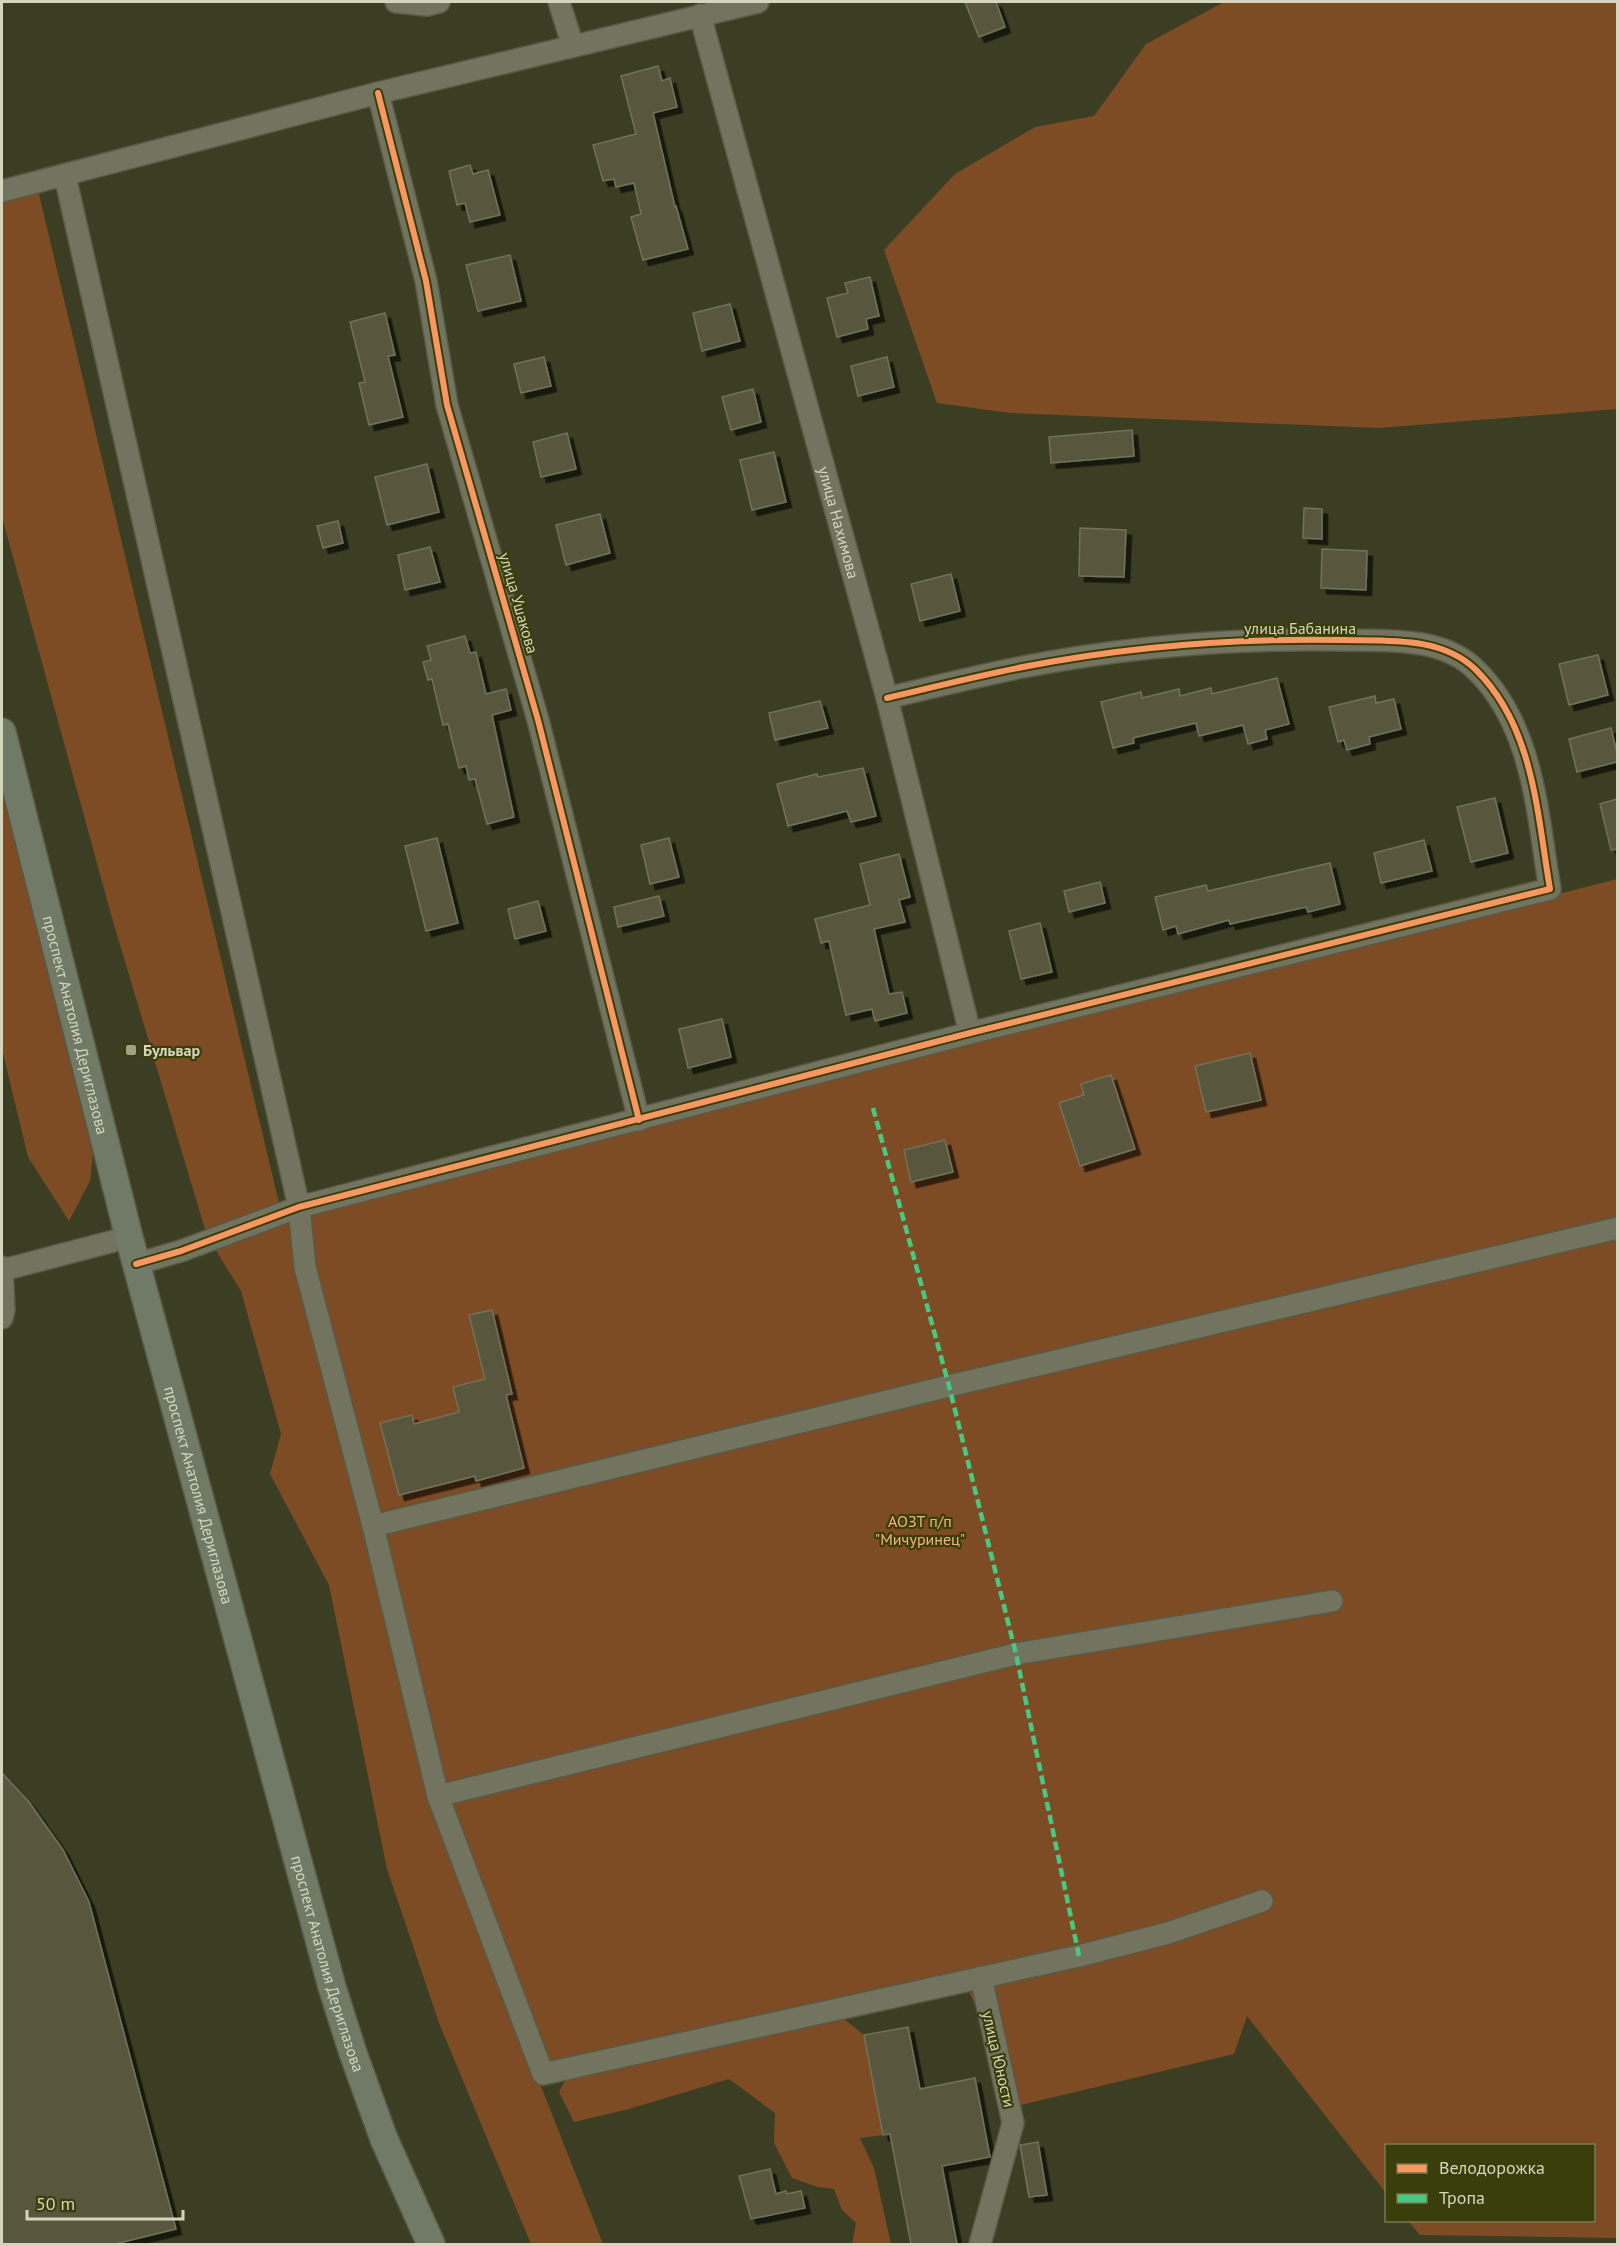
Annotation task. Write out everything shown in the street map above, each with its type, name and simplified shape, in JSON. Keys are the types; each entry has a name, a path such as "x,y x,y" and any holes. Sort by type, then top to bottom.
{"main road":[{"name":"проспект Анатолия Дериглазова","path":"2,732 136,1264 332,1987 384,2139 431,2244"}],"street":[{"path":"396,2 427,5 439,2"},
{"path":"559,2 573,46"},
{"path":"2,191 378,93 758,2"},
{"name":"улица Нахимова","path":"700,15 887,698 970,1033"},
{"name":"улица Ушакова","path":"378,93 426,281 447,405 538,720 639,1120"},
{"path":"65,176 299,1207 305,1268 373,1526 438,1796 543,2073 981,1977 1168,1933 1262,1901"},
{"name":"улица Бабанина","path":"887,698 1029,666 1142,649 1272,639 1412,642 1450,653 1476,669 1507,708 1529,764 1550,889 970,1033"},
{"path":"136,1264 181,1251 299,1207 970,1033"},
{"path":"373,1526 949,1386 1617,1228"},
{"path":"2,1318 4,1310 2,1268 129,1237"},
{"path":"438,1796 1016,1653 1332,1601"},
{"name":"улица Юности","path":"980,2244 1013,2122 981,1977"}],"green space":[{"path":"1224,2 1617,2 1617,409 1379,428 1010,413 937,403 884,250 955,174 1035,127 1094,116 1146,44"},
{"name":"АОЗТ п/п \"Мичуринец\"","path":"38,190 283,1220 1617,879 1617,2238 1420,2235 1409,2222 1595,2222 1595,2144 1385,2144 1385,2192 1247,2016 1234,2054 1021,2105 966,1985 838,2014 864,2035 883,2135 860,2138 874,2168 891,2244 852,2244 856,2223 842,2210 834,2189 818,2187 792,2178 774,2143 775,2113 729,2079 629,2109 574,2122 559,2092 568,2075 539,2081 603,2244 531,2244 439,2023 387,1869 329,1585 270,1474 281,1434 241,1291 207,1236 112,918 2,517 2,199"},
{"path":"2,791 93,1154 90,1181 69,1221 28,1157 2,1049"}],"building":[{"path":"965,2 996,2 1005,27 979,37"},
{"path":"658,66 662,81 670,78 677,107 653,113 675,207 688,249 643,260 631,217 641,214 634,183 616,187 614,179 603,181 593,145 636,134 621,76"},
{"path":"470,165 473,174 488,170 500,215 470,222 465,203 457,205 449,171"},
{"path":"510,255 521,301 478,311 466,265"},
{"path":"870,277 879,316 866,319 868,329 837,337 827,298 848,293 845,283"},
{"path":"730,304 740,341 702,351 693,313"},
{"path":"385,313 395,355 388,356 403,417 369,425 359,383 365,382 350,322"},
{"path":"544,357 551,386 521,393 514,364"},
{"path":"887,357 894,387 858,396 851,366"},
{"path":"753,389 761,422 731,430 722,397"},
{"path":"1132,430 1134,456 1051,463 1049,437"},
{"path":"567,433 576,469 541,477 533,442"},
{"path":"774,452 786,502 752,510 740,460"},
{"path":"427,464 439,512 387,525 375,477"},
{"path":"1304,508 1322,509 1322,539 1303,538"},
{"path":"600,514 610,553 566,565 556,525"},
{"path":"338,521 343,543 323,548 317,526"},
{"path":"1080,528 1126,530 1124,577 1079,576"},
{"path":"430,547 440,582 405,590 398,555"},
{"path":"1322,549 1367,551 1366,590 1321,588"},
{"path":"951,574 960,611 920,621 911,584"},
{"path":"465,636 470,653 476,652 486,694 506,689 511,710 492,715 514,817 487,824 475,779 469,780 466,766 459,768 448,724 443,725 432,679 428,680 423,662 431,660 427,646"},
{"path":"1598,655 1608,695 1569,705 1559,664"},
{"path":"1277,678 1289,724 1265,730 1267,739 1248,744 1243,725 1199,736 1196,723 1133,738 1134,743 1113,748 1101,702 1141,692 1142,698 1179,689 1180,696 1211,688 1212,694"},
{"path":"1375,696 1376,703 1394,699 1401,729 1369,737 1370,744 1347,750 1344,740 1338,742 1329,707"},
{"path":"820,701 828,728 775,740 769,713"},
{"path":"1611,728 1617,762 1577,772 1569,739"},
{"path":"863,768 876,816 851,822 847,811 788,826 777,784 817,774 818,777"},
{"path":"1495,798 1508,853 1471,862 1457,807"},
{"path":"1617,799 1617,849 1611,850 1600,804"},
{"path":"437,838 458,923 426,931 405,846"},
{"path":"669,838 679,877 650,884 641,845"},
{"path":"1424,840 1432,871 1381,883 1374,853"},
{"path":"899,854 910,897 899,900 905,922 874,929 889,994 902,992 907,1013 875,1021 872,1009 846,1015 829,941 821,943 815,919 870,905 860,864"},
{"path":"1330,863 1340,904 1308,912 1306,907 1230,924 1229,920 1178,934 1176,926 1163,930 1155,897 1206,885 1208,891"},
{"path":"1100,882 1105,903 1069,912 1064,891"},
{"path":"659,896 664,916 618,927 614,907"},
{"path":"538,901 546,931 515,939 508,909"},
{"path":"1040,923 1052,972 1021,979 1009,931"},
{"path":"722,1019 731,1057 688,1068 679,1029"},
{"path":"1250,1053 1261,1100 1206,1112 1195,1066"},
{"path":"1111,1075 1135,1149 1080,1166 1059,1103 1084,1095 1081,1084"},
{"path":"945,1140 953,1172 911,1182 904,1150"},
{"path":"492,1310 512,1394 506,1395 524,1468 476,1481 475,1476 399,1495 380,1423 412,1415 414,1424 459,1412 453,1387 485,1379 469,1315"},
{"path":"2,1773 29,1802 63,1850 89,1902 176,2229 115,2244 2,2244"},
{"path":"908,2027 920,2089 975,2078 990,2157 942,2166 957,2244 911,2244 890,2134 883,2135 864,2035"},
{"path":"1038,2142 1047,2195 1029,2197 1020,2145"},
{"path":"770,2169 776,2194 801,2191 805,2208 751,2219 739,2176"}],"marked path":[{"path":"873,1108 949,1386 1016,1654 1079,1956"}],"cycle path":[{"path":"378,93 426,281 447,405 538,720 639,1120"},
{"path":"136,1264 181,1251 299,1207 970,1033 1550,889 1530,773 1510,718 1495,693 1476,670 1462,659 1431,646 1395,641 1264,640 1146,648 1028,666 887,698"}],"place":[{"name":"Бульвар","path":"131,1050"}]}
